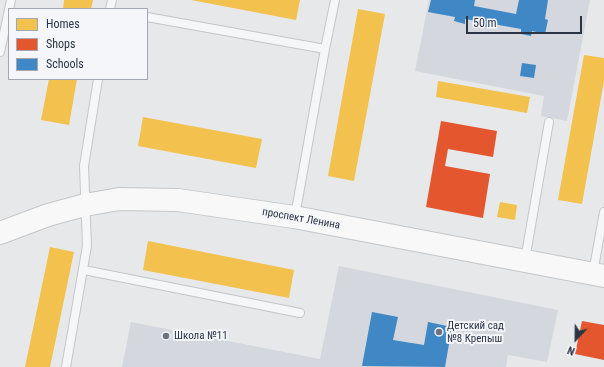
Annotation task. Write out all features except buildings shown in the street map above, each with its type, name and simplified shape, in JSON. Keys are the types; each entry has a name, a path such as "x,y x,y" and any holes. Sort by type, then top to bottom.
{"street":[{"name":"проспект Ленина","path":"5,229 85,205 119,199 178,200 294,217 599,275"}],"lane":[{"path":"294,217 324,49 335,0"},
{"path":"0,52 8,10"},
{"path":"148,17 324,49"},
{"path":"66,367 87,246 84,166 98,80"},
{"path":"524,260 549,122"},
{"path":"599,275 604,212"},
{"path":"84,270 300,313"}],"shaded area":[{"path":"429,0 590,0 567,121 541,116 544,96 415,71"},
{"name":"Детский сад №8 Крепыш","path":"339,266 558,310 547,362 508,355 506,367 122,367 131,322 320,359"}],"place":[{"name":"Детский сад №8 Крепыш","path":"439,332"},
{"name":"Школа №11","path":"166,336"}]}
